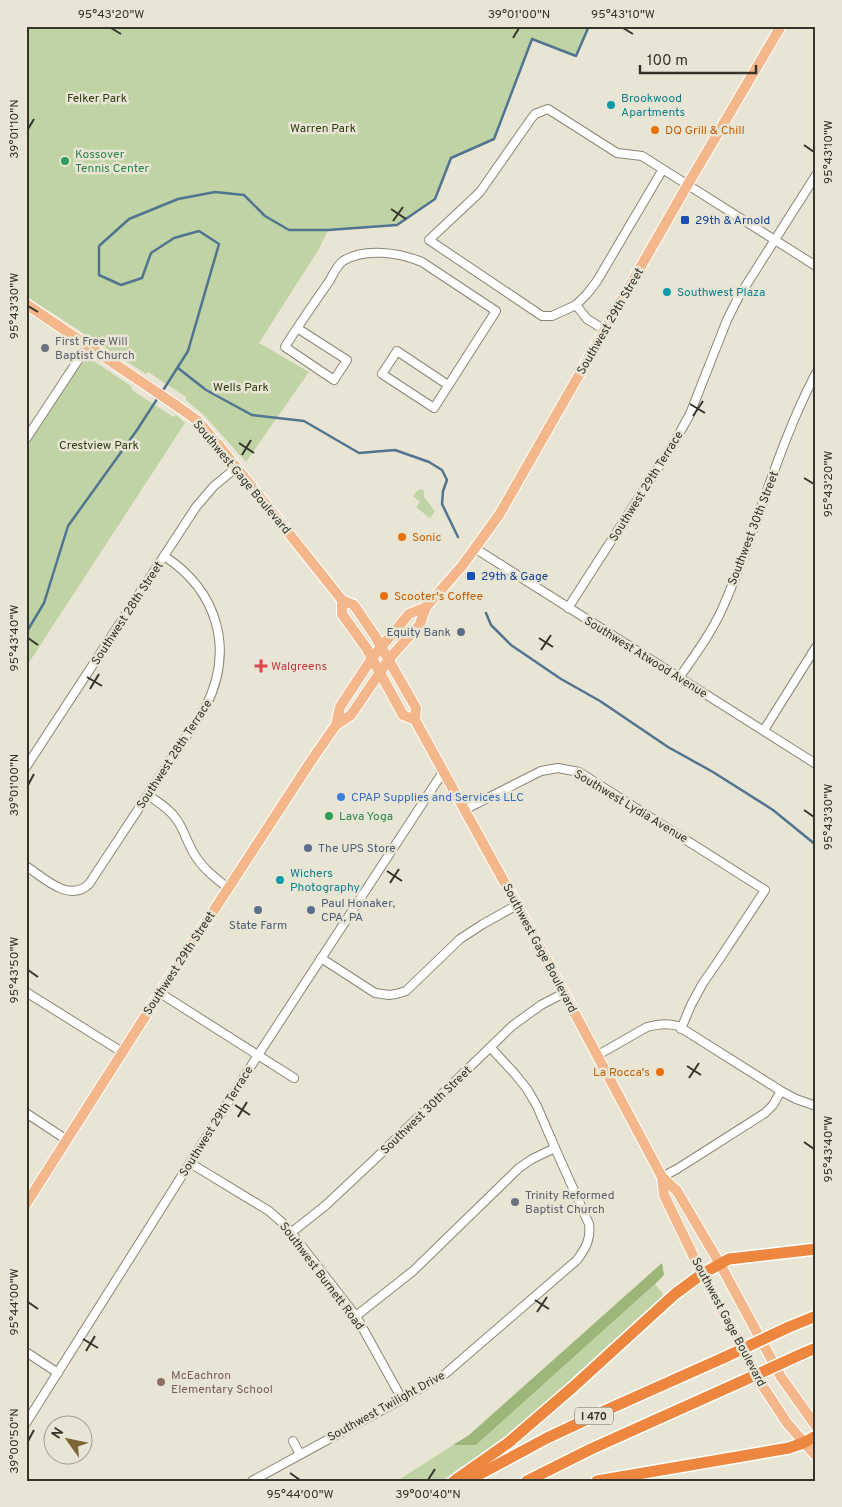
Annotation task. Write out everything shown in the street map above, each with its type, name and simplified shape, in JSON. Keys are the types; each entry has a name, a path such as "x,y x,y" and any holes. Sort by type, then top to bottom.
{"highway":[{"path":"454,1481 508,1444 675,1294 702,1274 729,1260 816,1249"},
{"name":"I 470","path":"467,1481 555,1434 816,1316"},
{"name":"I 470","path":"527,1481 591,1449 816,1348"},
{"path":"597,1481 789,1448 816,1436"}],"main road":[{"name":"Southwest 29th Street","path":"336,725 351,715 389,659 420,624 426,608 476,549 507,502 688,184 781,26"},
{"name":"Southwest Gage Boulevard","path":"26,304 177,406 205,429 342,600 354,605 389,659 416,708 414,720"},
{"name":"Southwest Gage Boulevard","path":"342,600 342,614 372,658 403,715 414,720 517,905 662,1176 678,1191 781,1377 816,1426"},
{"name":"Southwest 29th Street","path":"26,1204 160,993 336,725 340,707 372,658 409,614 426,608"},
{"name":"Southwest Gage Boulevard","path":"662,1176 664,1195 702,1274 764,1388 787,1422 816,1456"}],"street":[{"path":"663,168 597,281 576,306 552,316 542,316 429,240 480,192 535,114 548,109 617,153 642,156 663,168 816,266"},
{"name":"Southwest 29th Terrace","path":"568,608 674,443 690,414 727,320 745,286 816,176"},
{"path":"297,328 347,360 334,380 285,347 297,328 342,261 370,253 410,257 422,262 496,311 434,408 382,374 397,351 448,385"},
{"path":"576,306 586,319 605,330"},
{"path":"26,439 88,345"},
{"name":"Southwest 30th Street","path":"679,678 722,608 798,408 816,373"},
{"name":"Southwest 28th Street","path":"26,767 196,507 214,486 237,467"},
{"name":"Southwest Atwood Avenue","path":"476,549 816,764"},
{"name":"Southwest 28th Terrace","path":"26,866 62,890 78,892 84,889 205,708 215,685 220,662 220,644 217,629 207,600 193,580 175,563 164,556"},
{"path":"764,730 816,647"},
{"name":"Southwest Lydia Avenue","path":"464,810 541,771 558,768 574,770 765,890 703,983 691,1005 682,1028"},
{"name":"Southwest 29th Terrace","path":"26,1423 258,1055 443,772"},
{"path":"148,795 173,815 200,862 210,874 228,888"},
{"path":"321,958 375,993 382,995 396,994 406,991 471,931 517,905"},
{"path":"26,992 122,1052"},
{"path":"160,993 294,1078"},
{"name":"Southwest 30th Street","path":"292,1232 326,1205 520,1019 564,993"},
{"path":"598,1055 647,1027 663,1024 672,1025 682,1028 781,1091 816,1106"},
{"name":"Southwest Twilight Drive","path":"252,1481 444,1374 563,1273 586,1249 590,1237 589,1224 543,1117 528,1089 491,1048"},
{"path":"662,1176 677,1169 766,1113 773,1106 781,1091"},
{"path":"26,1113 67,1140"},
{"path":"356,1316 413,1271 519,1168 532,1159 555,1148"},
{"name":"Southwest Burnett Road","path":"190,1163 269,1211 292,1232 356,1316 402,1399"},
{"path":"26,1352 58,1373"},
{"path":"292,1441 300,1454"}],"green space":[{"path":"26,26 589,26 576,56 531,40 494,139 451,158 435,199 397,225 328,230 319,249 259,343 309,372 246,462 205,416 186,400 186,397 148,372 146,374 26,296"},
{"name":"Crestview Park","path":"86,360 92,360 131,386 132,390 173,417 176,415 185,423 26,667 26,448 66,385"},
{"path":"421,489 424,491 424,497 435,511 430,518 416,507 420,502 413,496"},
{"path":"662,1263 664,1275 655,1284 476,1445 453,1445 469,1435"},
{"path":"655,1284 664,1295 498,1444 441,1481 397,1481 453,1445 476,1445"}],"waterway":[{"path":"162,392 188,351 219,244 199,231 174,238 151,253 142,278 121,285 99,275 99,246 129,219 178,199 215,192 244,195 265,216 289,230 328,230 397,225 435,199 451,158 494,139 532,39 576,56 589,26"},
{"path":"178,368 206,390 252,415 304,421 359,453 395,450 429,462 442,470 447,480 443,491 442,504 458,537"},
{"path":"26,633 44,603 68,526 159,396"},
{"path":"486,613 491,625 511,645 561,679 600,701 668,747 713,772 773,810 816,845"}],"place":[{"name":"Brookwood Apartments","path":"611,105"},
{"name":"DQ Grill & Chill","path":"655,130"},
{"name":"Kossover Tennis Center","path":"65,161"},
{"name":"29th & Arnold","path":"685,220"},
{"name":"Southwest Plaza","path":"667,292"},
{"name":"First Free Will Baptist Church","path":"45,348"},
{"name":"Sonic","path":"402,537"},
{"name":"29th & Gage","path":"471,576"},
{"name":"Scooter's Coffee","path":"384,596"},
{"name":"Equity Bank","path":"461,632"},
{"name":"Walgreens","path":"261,666"},
{"name":"CPAP Supplies and Services LLC","path":"341,797"},
{"name":"Lava Yoga","path":"329,816"},
{"name":"The UPS Store","path":"308,848"},
{"name":"Wichers Photography","path":"280,880"},
{"name":"State Farm","path":"258,910"},
{"name":"Paul Honaker, CPA, PA","path":"311,910"},
{"name":"La Rocca's","path":"660,1072"},
{"name":"Trinity Reformed Baptist Church","path":"515,1202"},
{"name":"McEachron Elementary School","path":"161,1382"}],"park label":[{"name":"Felker Park","path":"97,98"},
{"name":"Warren Park","path":"323,128"},
{"name":"Wells Park","path":"241,387"}]}
